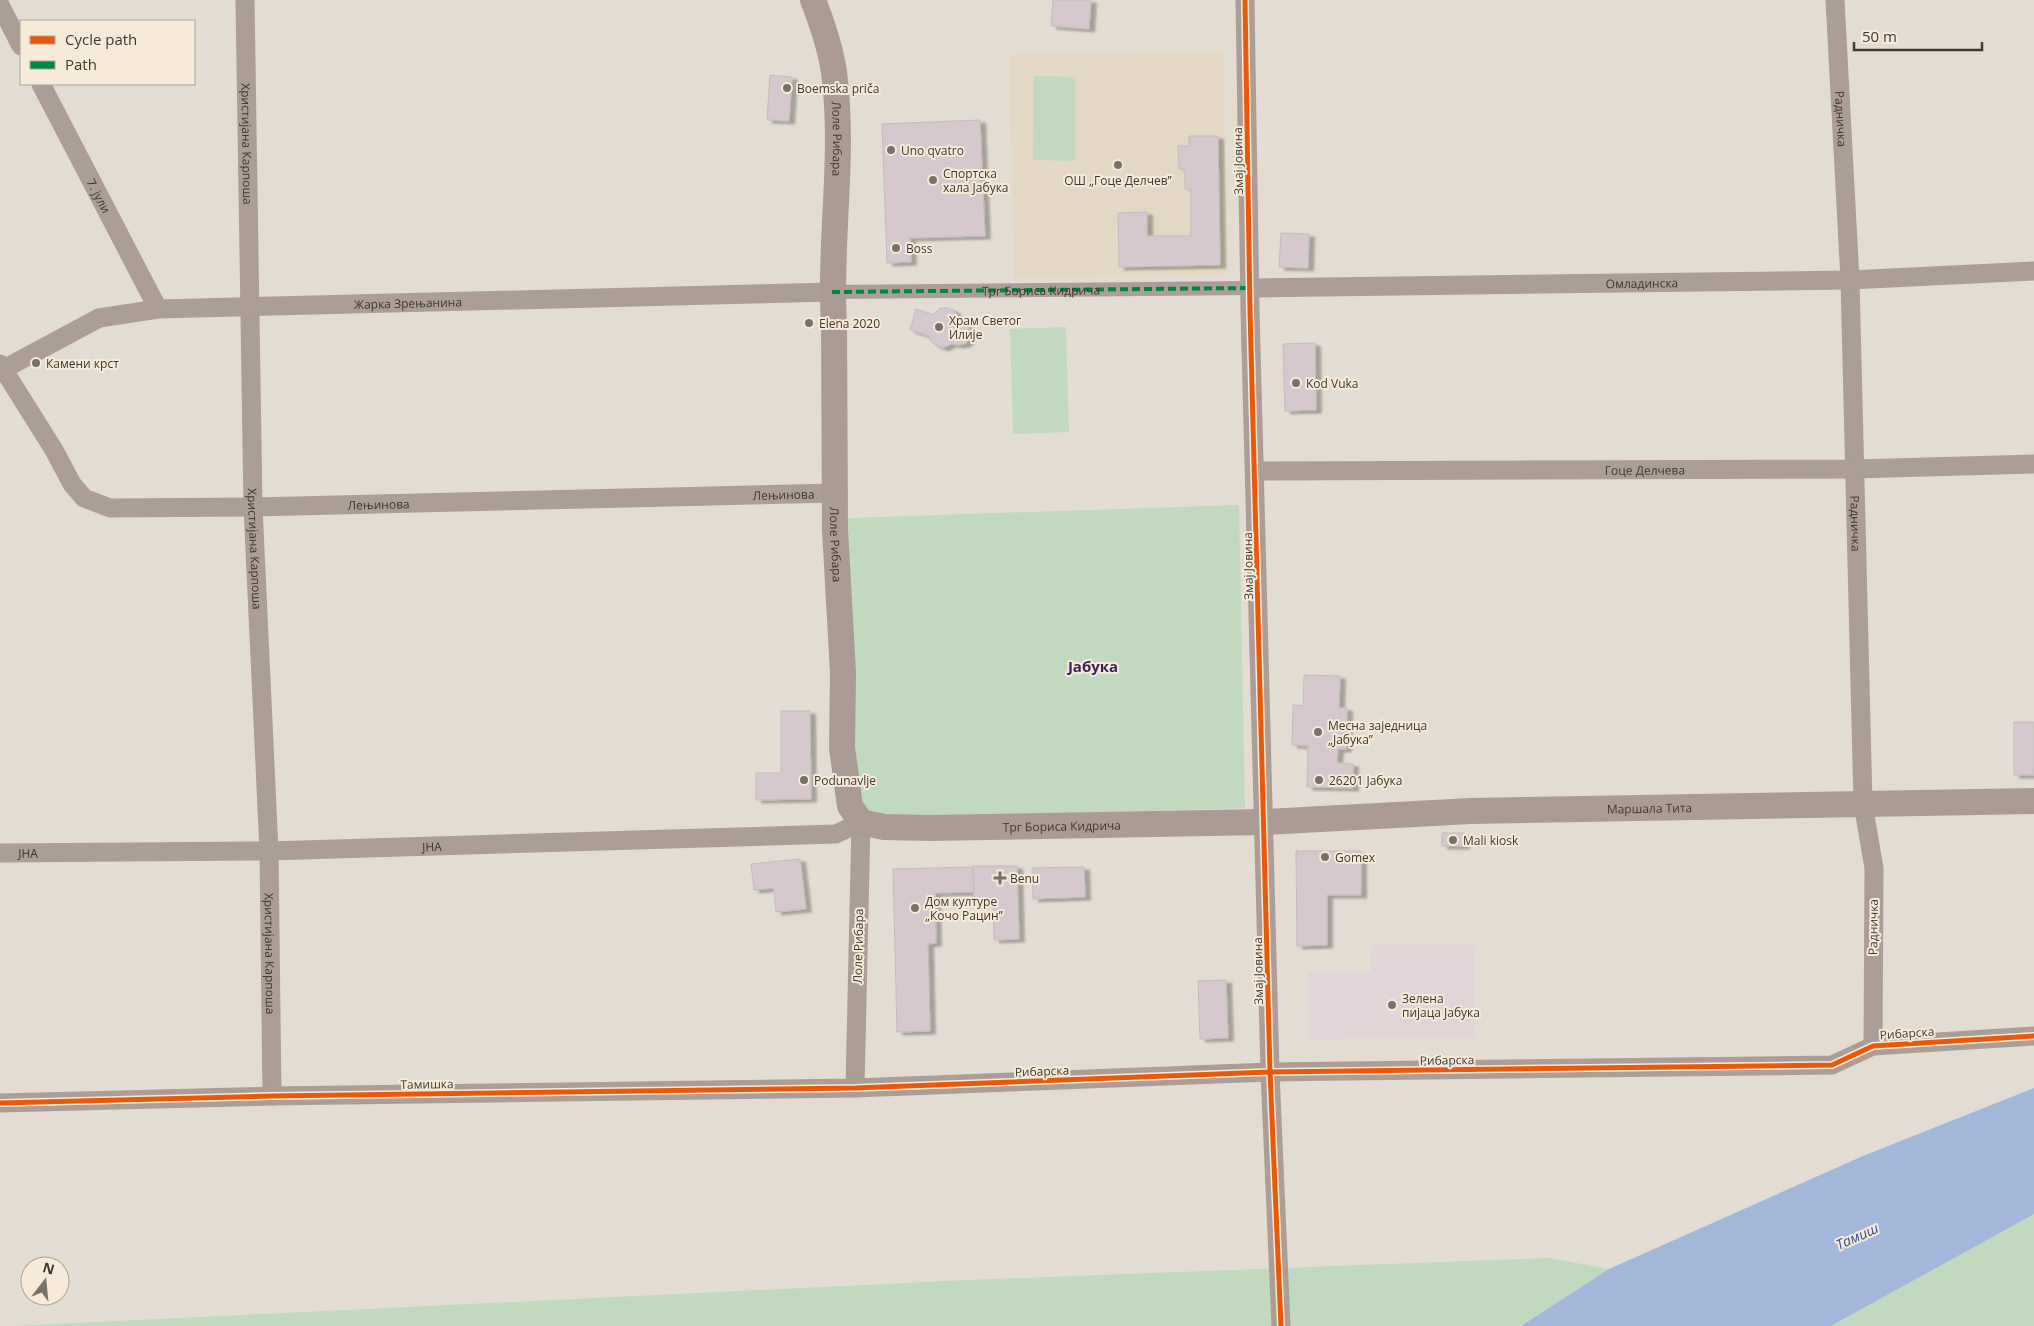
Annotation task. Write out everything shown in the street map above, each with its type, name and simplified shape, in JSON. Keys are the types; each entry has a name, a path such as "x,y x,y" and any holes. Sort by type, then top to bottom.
{"main road":[{"name":"Лоле Рибара","path":"813,0 820,19 835,79 838,128 832,292 834,326 835,529 843,673 842,748 850,806 861,822"},
{"name":"Маршала Тита","path":"1265,822 1471,811 2034,801"},
{"name":"Трг Бориса Кидрича","path":"861,822 884,827 930,828 1265,822"}],"street":[{"name":"Христијана Карпоша","path":"244,0 253,507 269,851 272,1096"},
{"name":"Змај Јовина","path":"1245,0 1250,288 1270,1072 1281,1326"},
{"name":"Радничка","path":"1835,0 1850,280 1863,804 1874,868 1873,1046"},
{"path":"0,5 20,44"},
{"name":"7. јули","path":"42,85 158,309"},
{"name":"Омладинска","path":"1250,288 1850,280 2034,271"},
{"name":"Трг Бориса Кидрича","path":"832,292 1250,288"},
{"name":"Жарка Зрењанина","path":"1,368 99,318 158,309 832,292"},
{"name":"Лењинова","path":"1,368 54,450 72,484 84,498 110,508 253,507 834,493"},
{"name":"Гоце Делчева","path":"1256,471 1855,469 2034,464"},
{"name":"ЈНА","path":"0,854 269,851 836,834 861,822"},
{"name":"Лоле Рибара","path":"855,1088 861,822"},
{"name":"Рибарска","path":"855,1088 1270,1072 1832,1065 1873,1046 2034,1036"},
{"name":"Тамишка","path":"0,1103 272,1096 855,1088"}],"shaded area":[{"name":"ОШ „Гоце Делчев”","path":"1223,51 1227,275 1014,279 1009,55"},
{"name":"Зелена пијаца Јабука","path":"1371,945 1475,945 1475,1038 1309,1039 1308,972 1371,972"}],"green space":[{"path":"1034,76 1075,77 1075,161 1033,160"},
{"path":"1066,327 1069,432 1013,434 1010,329"},
{"path":"1239,505 1245,808 886,819 867,812 856,794 848,518"},
{"path":"2034,1214 2034,1326 1831,1326 2032,1215"},
{"path":"1549,1258 1609,1269 1521,1326 15,1326 967,1280"}],"water":[{"name":"Тамиш","path":"2034,1088 2034,1214 1831,1326 1521,1326 1609,1269 1863,1156"}],"building":[{"path":"1053,0 1091,0 1089,29 1051,26"},
{"path":"770,75 792,77 789,121 767,120"},
{"name":"Спортска хала Јабука","path":"980,120 985,236 910,238 911,262 887,263 882,124"},
{"path":"1189,136 1218,136 1220,265 1119,267 1118,213 1147,212 1147,236 1191,236 1191,189 1185,189 1185,169 1179,169 1178,146 1189,146"},
{"path":"1281,233 1309,234 1308,268 1279,267"},
{"name":"Храм Светог Илије","path":"940,308 953,310 957,315 958,321 966,325 970,331 970,338 965,344 951,344 943,348 935,345 929,336 910,330 916,309 933,315"},
{"path":"1315,343 1316,410 1285,411 1283,344"},
{"path":"1304,675 1340,676 1339,708 1347,708 1346,749 1338,749 1337,763 1353,764 1353,788 1307,787 1308,746 1292,745 1293,705 1303,706"},
{"path":"781,711 810,711 811,799 756,800 756,773 781,773"},
{"path":"2014,722 2034,722 2034,775 2014,775"},
{"name":"Mali kiosk","path":"1442,833 1464,833 1464,846 1442,846"},
{"path":"1296,851 1361,851 1361,895 1327,895 1327,945 1297,946"},
{"path":"800,859 806,909 776,912 774,888 754,890 751,864"},
{"path":"973,866 1017,866 1019,939 994,940 993,898 974,899"},
{"path":"973,867 974,892 935,893 936,943 928,944 930,1031 897,1032 893,869"},
{"path":"1084,867 1085,897 1033,899 1032,868"},
{"path":"1226,980 1228,1038 1200,1039 1198,981"}],"marked path":[{"path":"832,292 1250,288"}],"cycle path":[{"path":"1245,0 1250,310 1270,1072 1281,1326"},
{"path":"0,1103 272,1096 855,1088 1270,1072 1832,1065 1873,1046 2034,1036"}],"place":[{"name":"Boemska priča","path":"787,88"},
{"name":"Uno qvatro","path":"891,150"},
{"name":"ОШ „Гоце Делчев”","path":"1118,165"},
{"name":"Спортска хала Јабука","path":"933,180"},
{"name":"Boss","path":"896,248"},
{"name":"Elena 2020","path":"809,323"},
{"name":"Храм Светог Илије","path":"939,327"},
{"name":"Камени крст","path":"36,363"},
{"name":"Kod Vuka","path":"1296,383"},
{"name":"Месна заједница „Јабука”","path":"1318,732"},
{"name":"Podunavlje","path":"804,780"},
{"name":"26201 Јабука","path":"1319,780"},
{"name":"Mali kiosk","path":"1453,840"},
{"name":"Gomex","path":"1325,857"},
{"name":"Benu","path":"1000,878"},
{"name":"Дом културе „Кочо Рацин”","path":"915,908"},
{"name":"Зелена пијаца Јабука","path":"1392,1005"}],"district":[{"name":"Јабука","path":"1093,666"}]}
